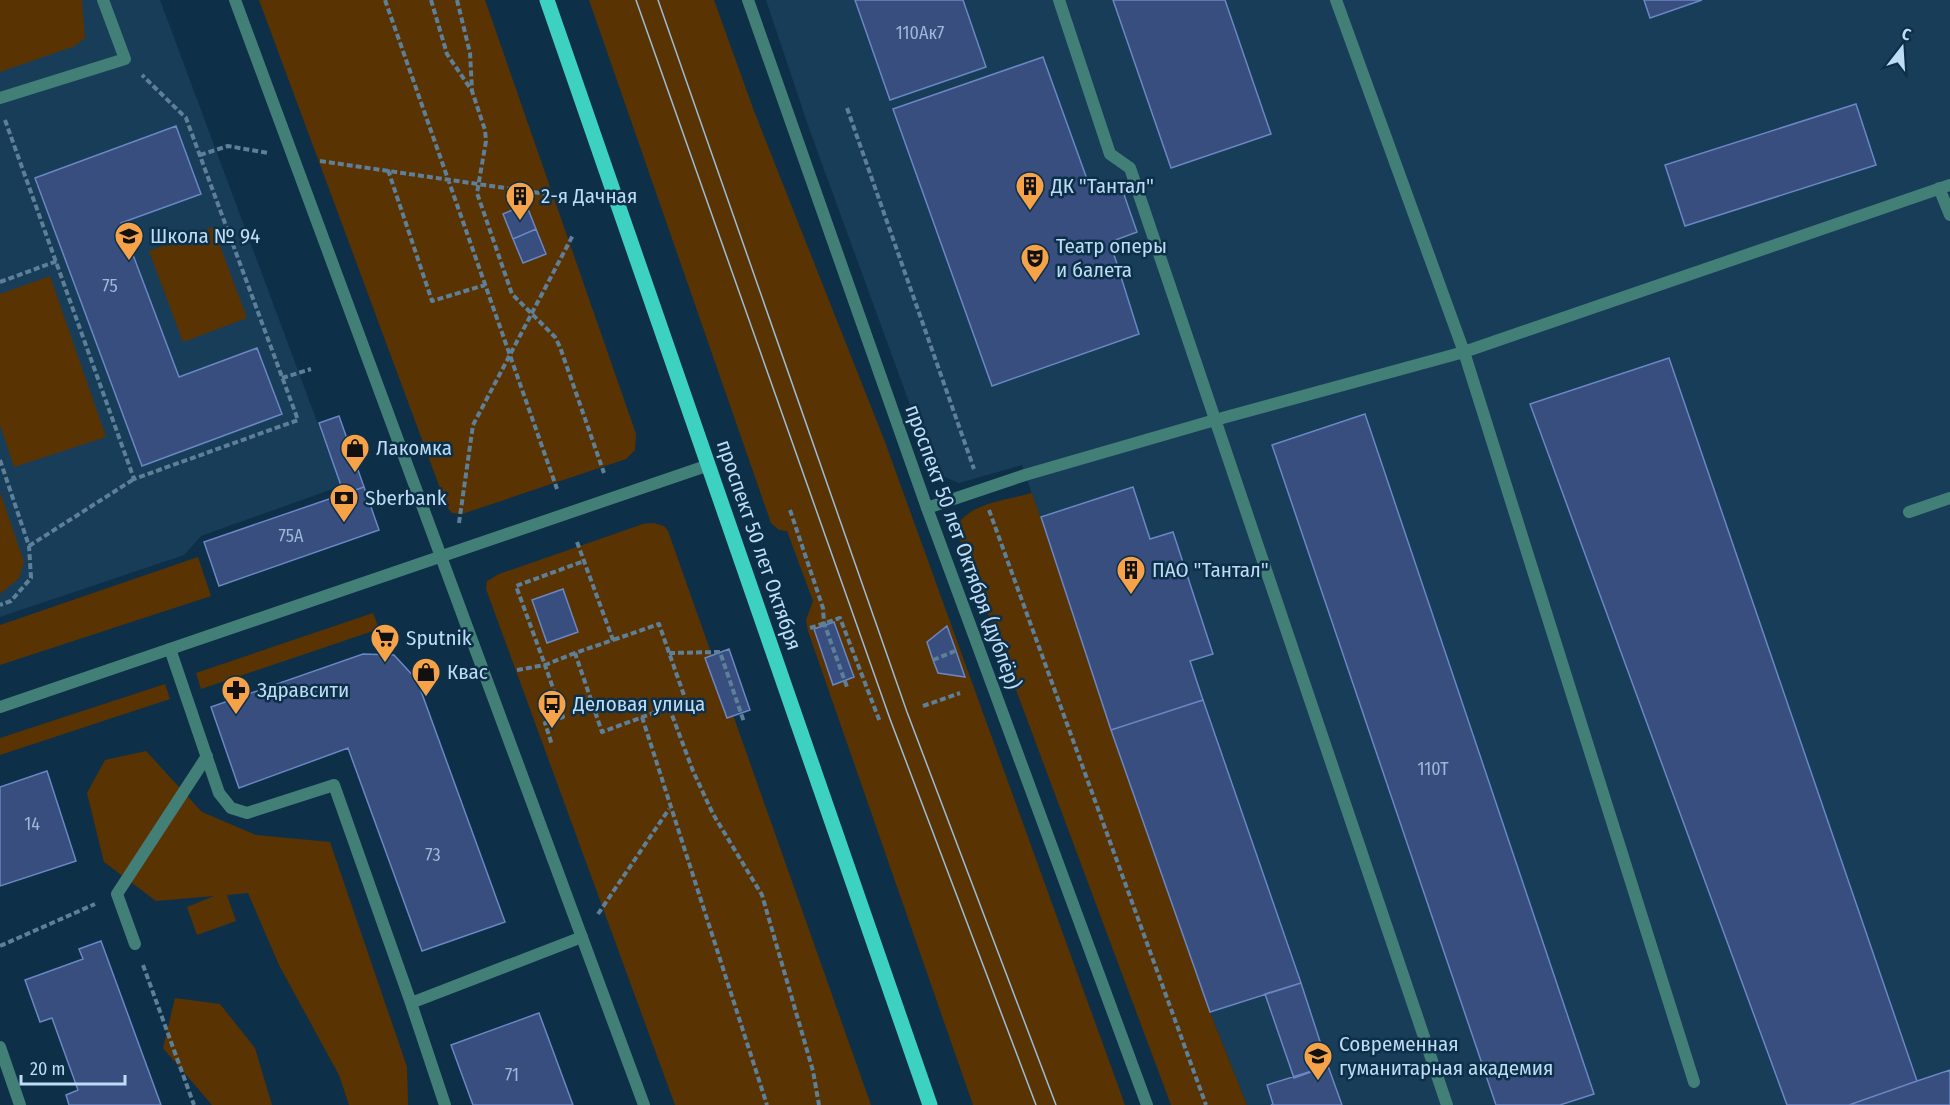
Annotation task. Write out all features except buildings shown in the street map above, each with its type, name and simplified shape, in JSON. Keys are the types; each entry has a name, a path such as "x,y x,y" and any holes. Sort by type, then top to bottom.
{"main road":[{"name":"проспект 50 лет Октября","path":"547,0 930,1105"}],"street":[{"path":"0,98 125,59 103,0"},
{"path":"235,0 644,1105"},
{"name":"проспект 50 лет Октября (дублёр)","path":"748,0 927,508 1148,1105"},
{"path":"1059,0 1110,154 1130,168 1447,1105"},
{"path":"1336,0 1464,352 1694,1082"},
{"path":"927,508 1215,420 1464,352 1945,187 1950,215"},
{"path":"0,708 709,465"},
{"path":"1909,512 1950,498"},
{"path":"170,650 219,793 231,808 247,813 334,785 445,1105"},
{"path":"135,944 117,894 207,756"},
{"path":"411,1003 582,937"},
{"path":"0,1047 20,1105"}],"path":[{"path":"385,0 557,489"},
{"path":"431,0 447,54 472,91"},
{"path":"457,0 470,53 472,91 486,141 477,194 482,211 512,294 555,337 560,347 604,473"},
{"path":"29,546 134,479 298,420 186,118 125,59"},
{"path":"847,108 981,490 1206,1105"},
{"path":"4,116 134,479"},
{"path":"200,156 228,147 478,182 560,196"},
{"path":"388,170 432,302 485,285"},
{"path":"459,523 473,425 573,235"},
{"path":"0,282 57,261"},
{"path":"282,378 311,369"},
{"path":"0,460 29,546 31,578 11,601 0,604"},
{"path":"790,510 823,608 824,623 847,687"},
{"path":"577,542 613,640"},
{"path":"552,745 545,723 563,717 516,586 584,561"},
{"path":"810,628 840,618 880,722"},
{"path":"517,670 545,664 575,653 659,624 686,701 602,732 575,653"},
{"path":"933,660 956,651"},
{"path":"669,653 720,652 744,722"},
{"path":"923,706 960,693"},
{"path":"669,707 693,771 713,814 762,895 813,1071 819,1105"},
{"path":"642,717 669,808 767,1105"},
{"path":"582,937 669,808"},
{"path":"0,946 117,894"},
{"path":"135,944 194,1105"}],"shaded area":[{"name":"Школа № 94","path":"0,0 160,0 341,486 201,536 184,555 0,617"},
{"path":"0,0 82,0 85,38 75,46 0,72"},
{"path":"259,0 485,0 636,434 635,450 626,459 462,514 452,513 447,507"},
{"path":"589,0 714,0 754,111 885,442 1125,1105 973,1105 808,631 806,620 813,601 787,531 779,530 771,523"},
{"path":"766,0 1950,0 1950,1070 1849,1105 1247,1105 1210,1012 1022,465 959,483 935,473 810,131"},
{"path":"213,227 247,318 183,342 149,251"},
{"path":"50,276 106,437 14,467 0,425 0,294"},
{"path":"0,492 24,562 19,578 0,594"},
{"path":"1032,493 1210,1012 1247,1105 1171,1105 956,529 961,520 978,508"},
{"path":"654,523 664,526 668,531 871,1105 675,1105 486,589 487,581 499,574 643,524"},
{"path":"198,557 211,596 0,665 0,625"},
{"path":"373,613 379,629 201,689 196,673"},
{"path":"165,684 170,699 0,755 0,738"},
{"path":"146,751 202,812 256,835 330,842 407,1067 408,1105 349,1105 339,1075 279,965 248,893 227,895 236,921 197,935 187,907 214,896 156,901 104,862 87,793 105,760"},
{"path":"175,998 220,1004 255,1048 272,1105 212,1105 163,1048"}],"tram line":[{"path":"636,0 890,719 1036,1105"},
{"path":"658,0 907,712 1056,1105"}],"place":[{"name":"ДК \"Тантал\"","path":"1030,212"},
{"name":"2-я Дачная","path":"520,222"},
{"name":"Школа № 94","path":"129,262"},
{"name":"Театр оперы и балета","path":"1035,284"},
{"name":"Лакомка","path":"355,474"},
{"name":"Sberbank","path":"344,524"},
{"name":"ПАО \"Тантал\"","path":"1131,596"},
{"name":"Sputnik","path":"385,664"},
{"name":"Квас","path":"426,698"},
{"name":"Здравсити","path":"236,716"},
{"name":"Деловая улица","path":"552,730"},
{"name":"Современная гуманитарная академия","path":"1318,1082"}]}
